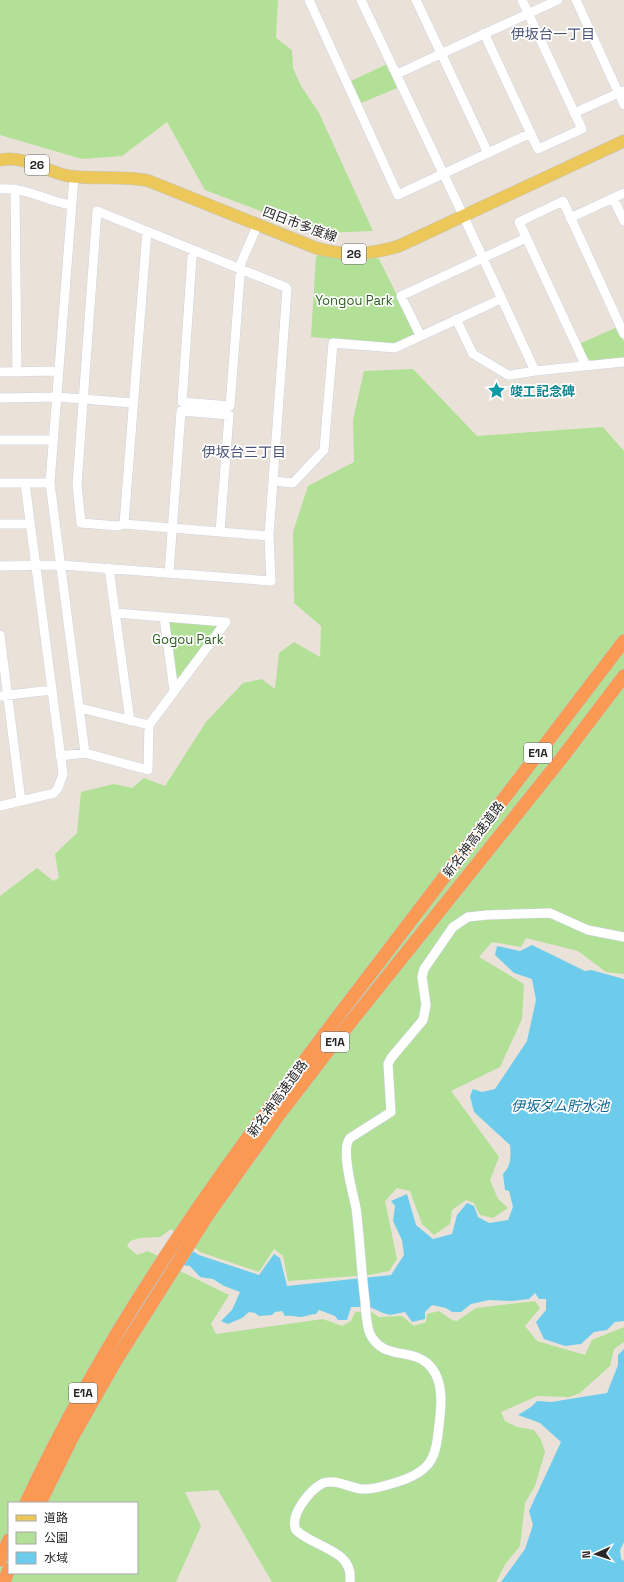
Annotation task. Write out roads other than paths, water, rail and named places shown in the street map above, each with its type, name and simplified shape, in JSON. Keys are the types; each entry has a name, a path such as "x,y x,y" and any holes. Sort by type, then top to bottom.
{"highway":[{"name":"新名神高速道路","path":"40,1502 73,1436 158,1291 202,1212 324,1034 624,641"},
{"name":"新名神高速道路","path":"26,1502 66,1422 101,1360 146,1286 334,1043 561,759 624,676"},
{"path":"561,759 624,690"},
{"path":"0,1560 8,1542"},
{"path":"4,1582 8,1572"}],"main road":[{"name":"四日市多度線","path":"0,160 21,160 59,174 74,177 131,178 150,181 316,248 333,252 357,254 380,252 399,246 624,141"}],"street":[{"path":"309,0 398,194 531,133"},
{"path":"361,0 535,371"},
{"path":"416,0 488,153"},
{"path":"484,34 538,149 582,129 522,0"},
{"path":"397,74 558,0"},
{"path":"576,0 621,92 624,105"},
{"path":"574,113 621,92"},
{"path":"74,177 50,483 85,753"},
{"path":"0,189 15,189 55,202 72,205"},
{"path":"15,189 17,372"},
{"path":"570,218 624,193"},
{"path":"613,198 624,221"},
{"path":"586,366 519,222 562,201 624,334"},
{"path":"0,566 61,565 272,581 268,536 287,289 97,211 77,488 81,523 118,526 124,524 268,536"},
{"path":"195,251 192,257 182,402 230,406 240,269 258,224"},
{"path":"124,524 147,231"},
{"path":"420,335 401,296 526,238"},
{"path":"273,481 293,483 324,450 333,343 395,348 420,335 501,299"},
{"path":"456,319 473,354 508,375 586,366 623,364"},
{"path":"0,372 59,371"},
{"path":"0,398 57,397 133,403"},
{"path":"169,573 181,411 229,415 220,532"},
{"path":"0,440 54,440"},
{"path":"0,483 50,483"},
{"path":"0,806 54,793 58,788 63,774 25,483"},
{"path":"0,524 30,524"},
{"path":"109,568 130,721"},
{"path":"60,756 85,753 148,770 149,725 226,622 115,613"},
{"path":"164,616 174,691"},
{"path":"0,635 4,695 21,801"},
{"path":"4,695 52,690"},
{"path":"80,708 149,725"},
{"path":"350,1582 350,1571 341,1556 306,1539 296,1530 294,1519 299,1508 320,1484 327,1482 362,1489 397,1482 420,1472 429,1464 437,1446 441,1405 438,1377 431,1366 421,1358 402,1355 380,1347 370,1333 367,1320 358,1224 346,1158 347,1142 350,1138 391,1112 388,1064 391,1058 423,1020 426,1005 423,973 453,927 468,917 550,913 588,930 624,937"}],"water":[{"name":"伊坂ダム貯水池","path":"532,945 585,971 591,970 624,979 624,1321 615,1322 607,1330 594,1332 581,1344 565,1346 544,1339 536,1322 546,1310 546,1299 539,1299 535,1293 529,1299 512,1301 489,1300 471,1304 461,1312 452,1312 446,1308 432,1305 425,1312 425,1319 412,1322 405,1312 390,1315 370,1307 351,1307 347,1320 338,1320 335,1316 319,1310 316,1314 302,1317 285,1316 282,1311 275,1312 272,1315 259,1316 255,1313 249,1312 242,1318 228,1324 221,1321 232,1310 240,1292 224,1286 213,1279 200,1277 190,1266 180,1265 167,1244 186,1247 199,1255 259,1275 274,1254 280,1258 287,1286 391,1275 404,1255 402,1240 393,1221 395,1206 391,1201 407,1194 416,1225 433,1239 452,1234 457,1215 467,1203 474,1206 478,1217 489,1223 508,1220 513,1207 509,1191 505,1190 503,1174 508,1168 510,1161 510,1145 474,1112 470,1096 473,1089 482,1092 495,1089 527,1041 536,1000 532,979 514,973 495,955 497,946 520,951"},
{"path":"624,1349 624,1542 620,1550 621,1559 624,1561 624,1582 501,1582 525,1549 533,1525 529,1511 561,1442 540,1423 518,1415 531,1407 537,1401 551,1402 607,1393 618,1365 618,1355"}],"place":[{"name":"竣工記念碑","path":"497,391"}],"district":[{"name":"伊坂台一丁目","path":"553,34"},
{"name":"伊坂台三丁目","path":"244,452"}],"park label":[{"name":"Yongou Park","path":"354,300"},
{"name":"Gogou Park","path":"188,639"}]}
